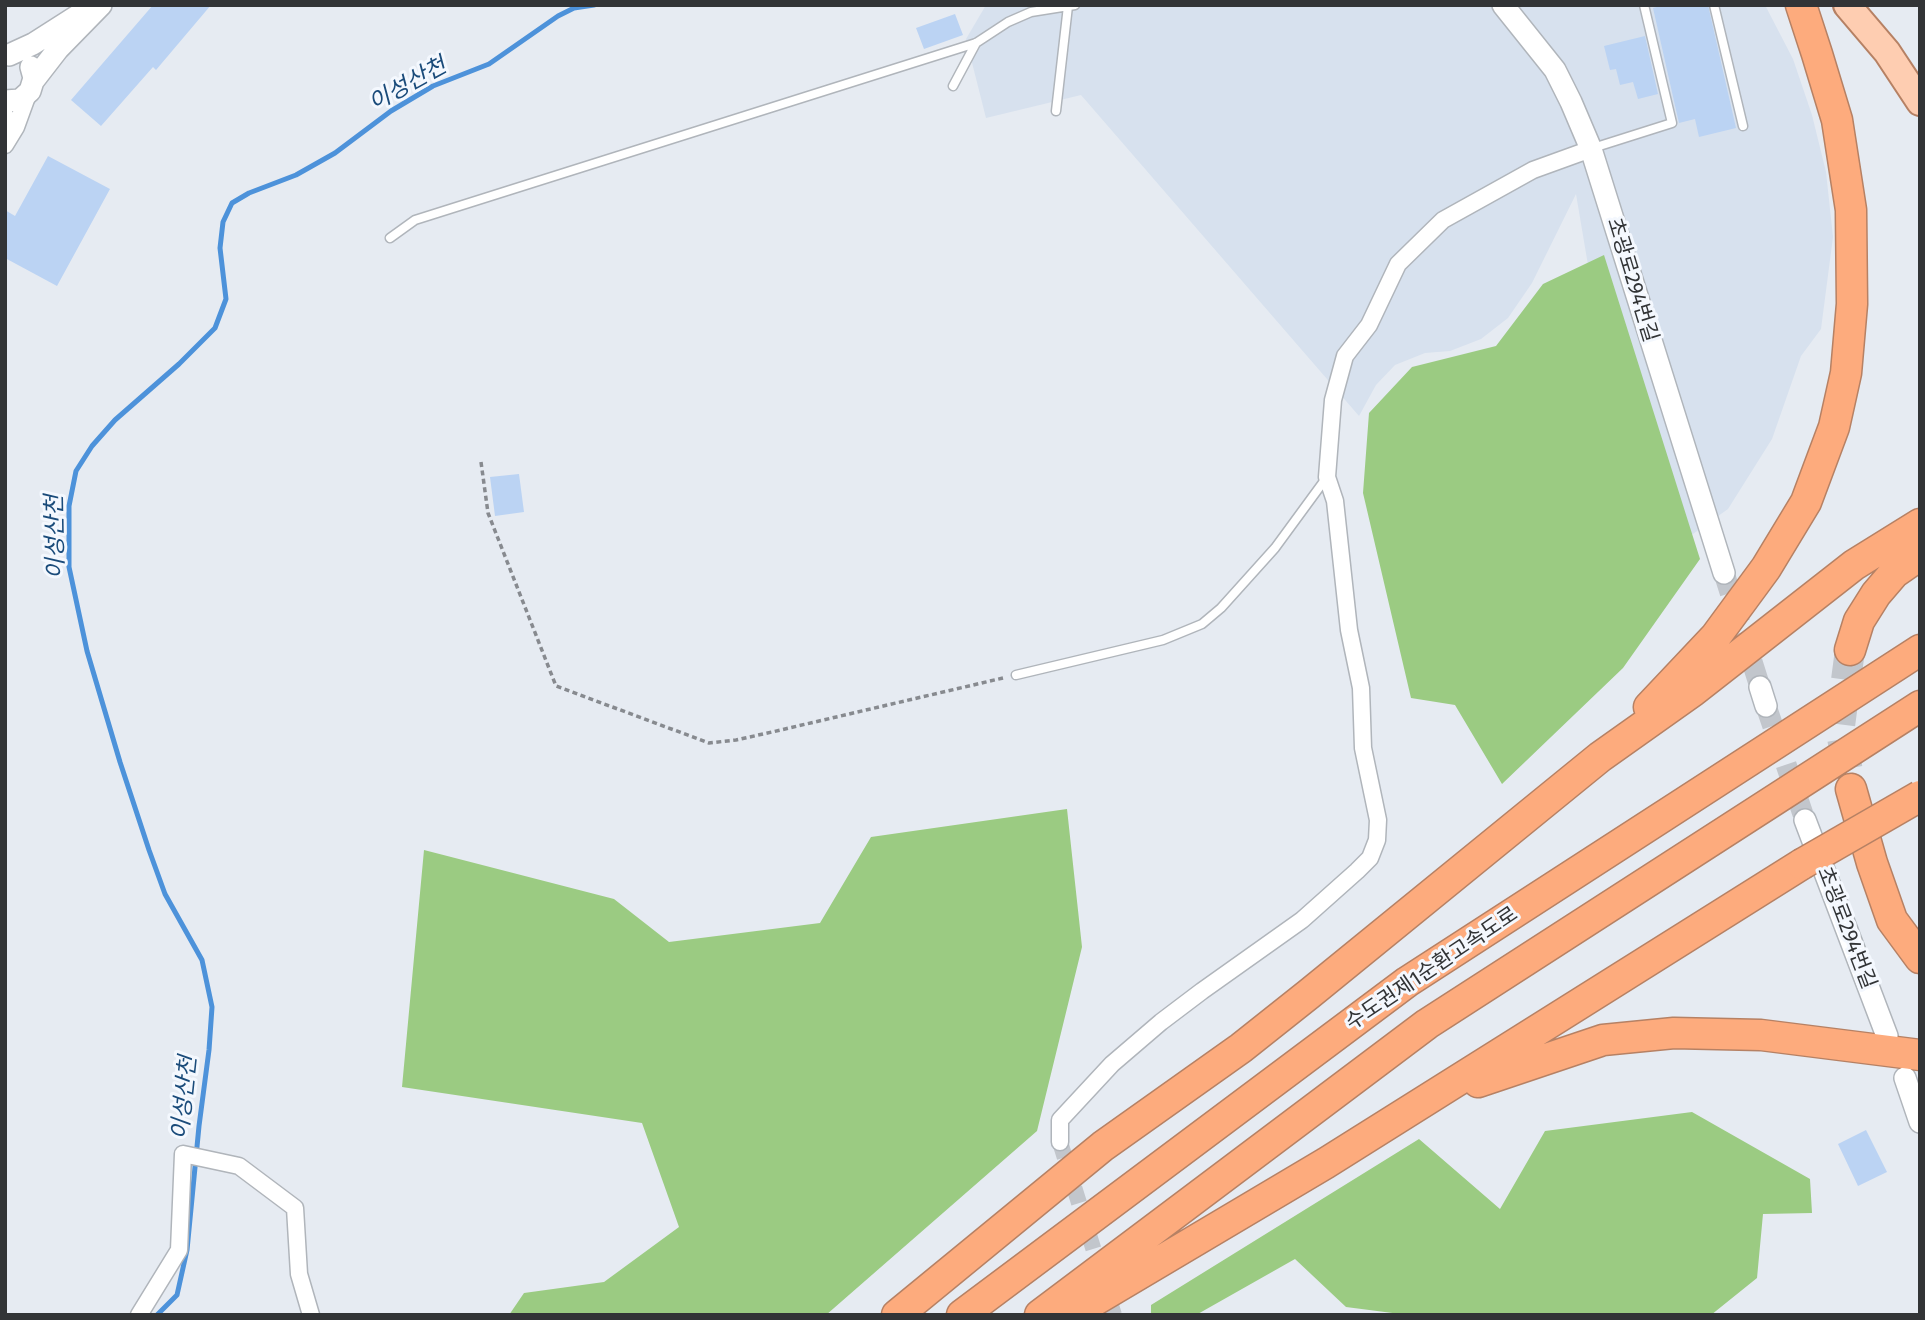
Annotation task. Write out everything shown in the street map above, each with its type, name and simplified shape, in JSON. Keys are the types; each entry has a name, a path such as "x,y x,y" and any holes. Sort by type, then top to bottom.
{"highway":[{"path":"1600,757 1716,636 1766,568 1806,502 1834,427 1846,373 1853,304 1851,209 1837,120 1801,5"},
{"path":"897,1315 1103,1146 1290,1010 1600,757 1693,691 1854,565 1920,524"},
{"path":"1850,650 1859,621 1877,594 1895,573 1920,555"},
{"name":"수도권제1순환고속도로","path":"962,1315 1407,982 1920,650"},
{"name":"수도권제1순환고속도로","path":"1040,1315 1427,1024 1920,706"},
{"path":"1851,789 1892,920 1920,957"},
{"path":"1070,1315 1326,1163 1802,864 1920,796"},
{"path":"1434,1096 1604,1040 1674,1033 1761,1035 1912,1067"}],"main road":[{"path":"1847,5 1887,52 1920,102"}],"street":[{"path":"7,55 33,44 94,5"},
{"path":"5,101 16,101 31,87 58,49 101,5"},
{"name":"초광로294번길","path":"1503,5 1555,70 1591,149 1724,573"},
{"path":"5,145 16,127 31,87 33,72 19,56 7,55"},
{"path":"5,115 5,128"},
{"path":"1060,1142 1060,1120 1112,1064 1181,1006 1302,920 1370,858 1377,839 1378,820 1363,748 1361,688 1349,630 1335,501 1327,477 1333,400 1345,356 1369,325 1398,264 1443,220 1533,170 1591,149"},
{"name":"초광로294번길","path":"1805,820 1887,1036"},
{"path":"1912,1067 1920,1122"},
{"path":"139,1315 179,1250 183,1154 239,1166 295,1208 299,1273 311,1315"}],"lane":[{"path":"1591,149 1672,123 1644,5"},
{"path":"1714,5 1744,126"},
{"path":"390,238 415,220 976,43 1008,22 1031,12 1072,6 1056,111"},
{"path":"953,86 976,43"},
{"path":"1016,675 1163,640 1202,624 1221,608 1275,548 1327,477"}],"path":[{"path":"481,463 488,513 555,686 709,743 736,740 1016,675"}],"shaded area":[{"path":"986,5 1765,5 1793,59 1812,115 1826,172 1833,237 1821,329 1801,356 1772,439 1728,509 1669,551 1589,271 1576,194 1532,283 1508,318 1481,339 1450,351 1425,353 1395,365 1376,385 1359,416 1081,95 986,118 966,39"}],"green space":[{"path":"1604,255 1700,559 1623,668 1502,784 1455,705 1411,698 1363,493 1369,413 1412,367 1496,346 1543,284"},
{"path":"1067,809 1082,947 1037,1131 826,1315 509,1315 524,1293 604,1282 679,1227 642,1123 402,1087 424,850 614,899 669,942 820,923 871,837"},
{"path":"1692,1112 1810,1179 1812,1213 1763,1214 1757,1278 1711,1315 1408,1315 1346,1307 1295,1259 1196,1315 1151,1315 1151,1305 1419,1139 1500,1209 1545,1131"}],"building":[{"path":"153,5 211,5 156,70 153,67 101,126 71,100"},
{"path":"1664,5 1708,5 1736,128 1699,137 1695,119 1679,123 1653,8"},
{"path":"955,14 963,35 924,49 916,28"},
{"path":"1645,36 1658,94 1638,99 1633,82 1620,85 1616,69 1610,70 1604,46"},
{"path":"48,156 110,189 57,286 5,258 5,210 15,216"},
{"path":"519,474 524,512 495,516 490,477"},
{"path":"1866,1130 1887,1172 1858,1186 1838,1144"}],"waterway":[{"name":"이성산천","path":"157,1315 177,1295 187,1250 212,1007 202,960 165,894 149,850 87,651 69,567 69,506 76,471 92,446 115,420 179,364 215,328 226,299 220,248 223,222 232,203 249,193 296,175 335,153 391,111 433,86 489,64 558,16 574,8 594,5"}],"tunnel":[{"path":"1724,573 1760,687"},
{"path":"1850,650 1840,726 1851,789"},
{"path":"1766,706 1805,820"},
{"path":"1060,1142 1114,1315"}]}
